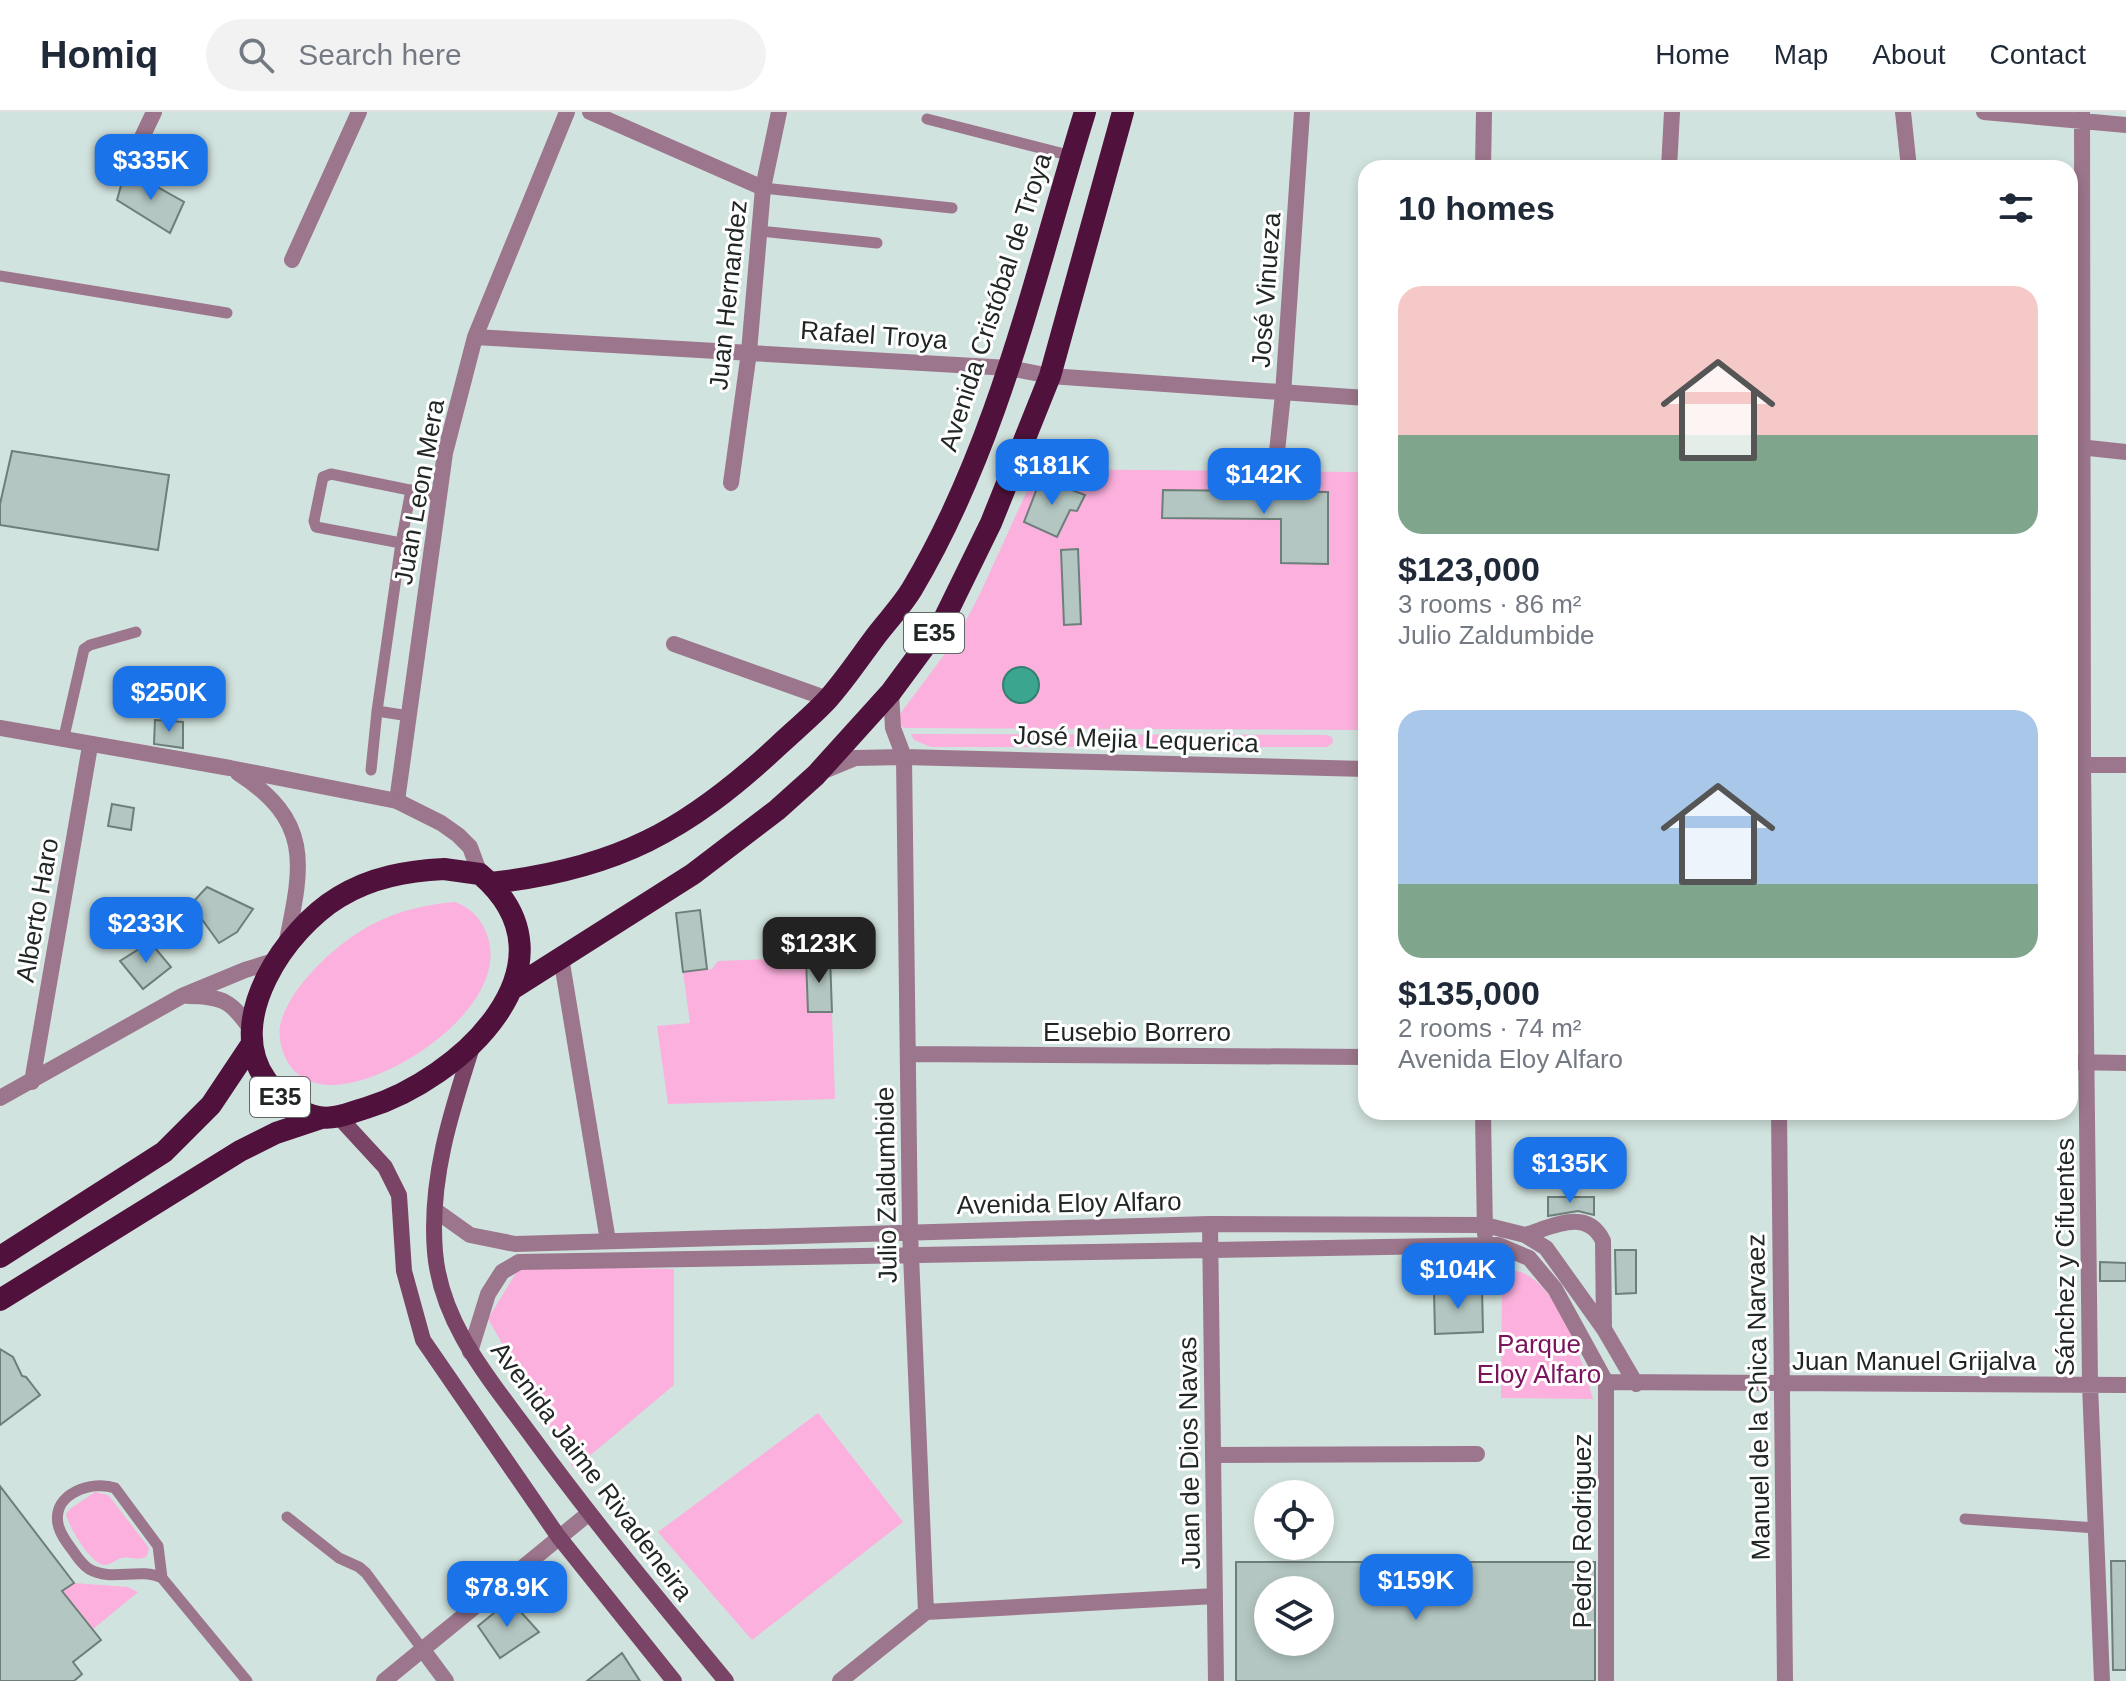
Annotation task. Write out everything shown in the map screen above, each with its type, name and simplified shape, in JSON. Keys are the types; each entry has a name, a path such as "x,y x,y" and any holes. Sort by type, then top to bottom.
{"highway":[{"name":"Avenida Cristóbal de Troya","path":"485,879 550,875 634,849 687,821 743,778 828,699 911,590 962,491 1009,368 1085,112"},
{"name":"E35","path":"512,989 693,874 777,810 816,775 891,692 942,623 991,523 1050,376 1123,112"},
{"name":"E35","path":"0,1257 164,1152 211,1105 251,1038 257,1006 281,952 320,911 339,897 372,881 407,871 444,869 485,879 508,906 518,933 519,961 512,989 502,1009 473,1044 433,1077 388,1102 276,1133 240,1151 0,1300"},
{"name":"E35","path":"251,1038 259,1070 274,1092 296,1109 330,1117"}],"main road":[{"name":"Avenida Jaime Rivadeneira","path":"473,1044 448,1119 441,1154 435,1210 435,1255 444,1296 470,1352 588,1514 726,1681"},
{"path":"330,1117 385,1167 399,1195 404,1271 423,1340 558,1536 674,1681"}],"street":[{"path":"126,171 154,112"},
{"path":"292,260 359,112"},
{"name":"Juan Leon Mera","path":"397,801 445,453 475,337 567,112"},
{"path":"590,112 763,188"},
{"name":"Juan Hernandez","path":"731,483 749,352 763,188 779,112"},
{"name":"José Vinueza","path":"1275,471 1302,112"},
{"path":"1483,160 1484,112"},
{"path":"1669,160 1672,112"},
{"path":"1903,112 1908,160"},
{"path":"1984,112 2082,117 2126,125"},
{"name":"Sánchez y Cifuentes","path":"2078,381 2082,117"},
{"name":"Rafael Troya","path":"475,337 1009,368 1050,376 1358,398"},
{"path":"2078,447 2126,452"},
{"path":"674,644 828,699"},
{"path":"891,692 893,728 904,757"},
{"path":"0,728 397,801 458,835 470,847 485,879"},
{"name":"Alberto Haro","path":"32,1082 90,746"},
{"name":"José Mejia Lequerica","path":"816,775 855,758 904,757 1358,769"},
{"name":"Julio Zaldumbide","path":"904,757 910,1231 926,1612"},
{"path":"2078,765 2126,765"},
{"path":"0,1098 182,996 281,952 298,885 299,854 293,830 277,803 230,768"},
{"name":"Sánchez y Cifuentes","path":"2078,792 2088,1063 2090,1385 2102,1681"},
{"path":"561,957 608,1241"},
{"path":"182,996 213,996 226,1002 237,1010 251,1038"},
{"name":"Eusebio Borrero","path":"908,1054 1358,1057"},
{"path":"2078,1062 2126,1063"},
{"path":"1483,1120 1485,1245"},
{"name":"Manuel de la Chica Narvaez","path":"1779,1120 1785,1681"},
{"name":"Avenida Eloy Alfaro","path":"435,1210 470,1235 515,1244 1210,1224 1485,1225 1525,1235 1546,1248 1604,1329 1636,1384"},
{"path":"1525,1235 1570,1221 1590,1224 1598,1230 1603,1241 1604,1329"},
{"name":"Juan de Dios Navas","path":"1210,1224 1216,1681"},
{"name":"Avenida Eloy Alfaro","path":"470,1352 488,1294 502,1272 519,1262 1498,1245 1529,1258 1555,1289 1606,1382"},
{"name":"Juan Manuel Grijalva","path":"1606,1382 2126,1385"},
{"name":"Pedro Rodriguez","path":"1606,1382 1606,1681"},
{"path":"1213,1455 1477,1454"},
{"path":"384,1681 588,1514"},
{"path":"840,1681 926,1612 1215,1596"},
{"path":"423,1650 446,1681"}],"lane":[{"path":"927,119 1072,156"},
{"path":"763,188 952,208"},
{"path":"760,231 877,243"},
{"path":"0,276 227,313"},
{"path":"401,543 316,527 314,521 323,477 331,474 439,496"},
{"path":"371,770 401,543 411,490"},
{"path":"63,741 84,649 136,632"},
{"path":"377,711 409,716"},
{"path":"162,1578 158,1546 115,1488 105,1484 83,1487 65,1501 58,1511 58,1525 87,1568 98,1573 153,1574 162,1578 247,1681"},
{"path":"287,1517 339,1558 366,1573 423,1650"},
{"path":"1965,1519 2096,1528"}],"green space":[{"path":"1037,469 1358,472 1358,730 904,728 899,724 900,714 956,639"},
{"path":"911,734 1326,735 1332,737 1333,743 1327,747 931,747 914,740"},
{"path":"455,902 479,920 485,930 491,957 483,985 466,1011 442,1036 383,1072 353,1082 327,1085 309,1081 294,1071 282,1049 280,1026 293,996 317,967 345,942 383,919 434,904"},
{"path":"830,957 835,1099 668,1104 657,1026 690,1023 683,972 712,969 718,961"},
{"path":"520,1266 674,1269 674,1385 574,1469 488,1319"},
{"name":"Parque Eloy Alfaro","path":"1502,1269 1526,1274 1550,1296 1577,1348 1593,1399 1501,1398"},
{"path":"818,1413 903,1522 752,1640 658,1532"},
{"path":"95,1492 108,1495 113,1501 149,1548 147,1556 140,1559 122,1558 104,1565 87,1552 66,1514"},
{"path":"74,1583 128,1587 138,1592 92,1630 62,1591"}],"shaded area":[{"path":"1021,667 1034,672 1039,685 1034,698 1021,703 1008,698 1003,685 1008,672"}],"building":[{"path":"136,175 184,202 170,233 117,200 122,182 132,180"},
{"path":"12,451 169,475 158,550 0,525 0,504"},
{"path":"1041,478 1085,495 1077,511 1070,510 1057,537 1024,522"},
{"path":"1163,490 1328,492 1328,564 1281,563 1281,519 1162,518"},
{"path":"1078,549 1081,624 1064,625 1061,550"},
{"path":"155,720 183,722 183,748 154,744"},
{"path":"112,804 134,808 131,830 108,826"},
{"path":"207,887 253,909 237,932 219,943 191,904"},
{"path":"700,910 707,969 683,972 676,913"},
{"path":"150,942 171,967 143,989 120,961"},
{"path":"830,957 832,1012 808,1012 806,958"},
{"path":"1548,1197 1594,1197 1594,1215 1578,1211 1548,1216"},
{"path":"1615,1250 1636,1250 1636,1293 1616,1294"},
{"path":"2100,1262 2126,1263 2126,1281 2100,1281"},
{"path":"1482,1288 1483,1332 1435,1334 1434,1290"},
{"path":"0,1349 13,1357 22,1376 40,1395 0,1425"},
{"path":"0,1486 74,1583 62,1591 101,1640 73,1662 82,1674 74,1681 0,1681"},
{"path":"2111,1561 2126,1561 2126,1670 2113,1670"},
{"path":"1236,1562 1595,1562 1595,1681 1236,1681"},
{"path":"510,1600 539,1632 500,1658 478,1626"},
{"path":"622,1653 640,1681 587,1681"}]}
